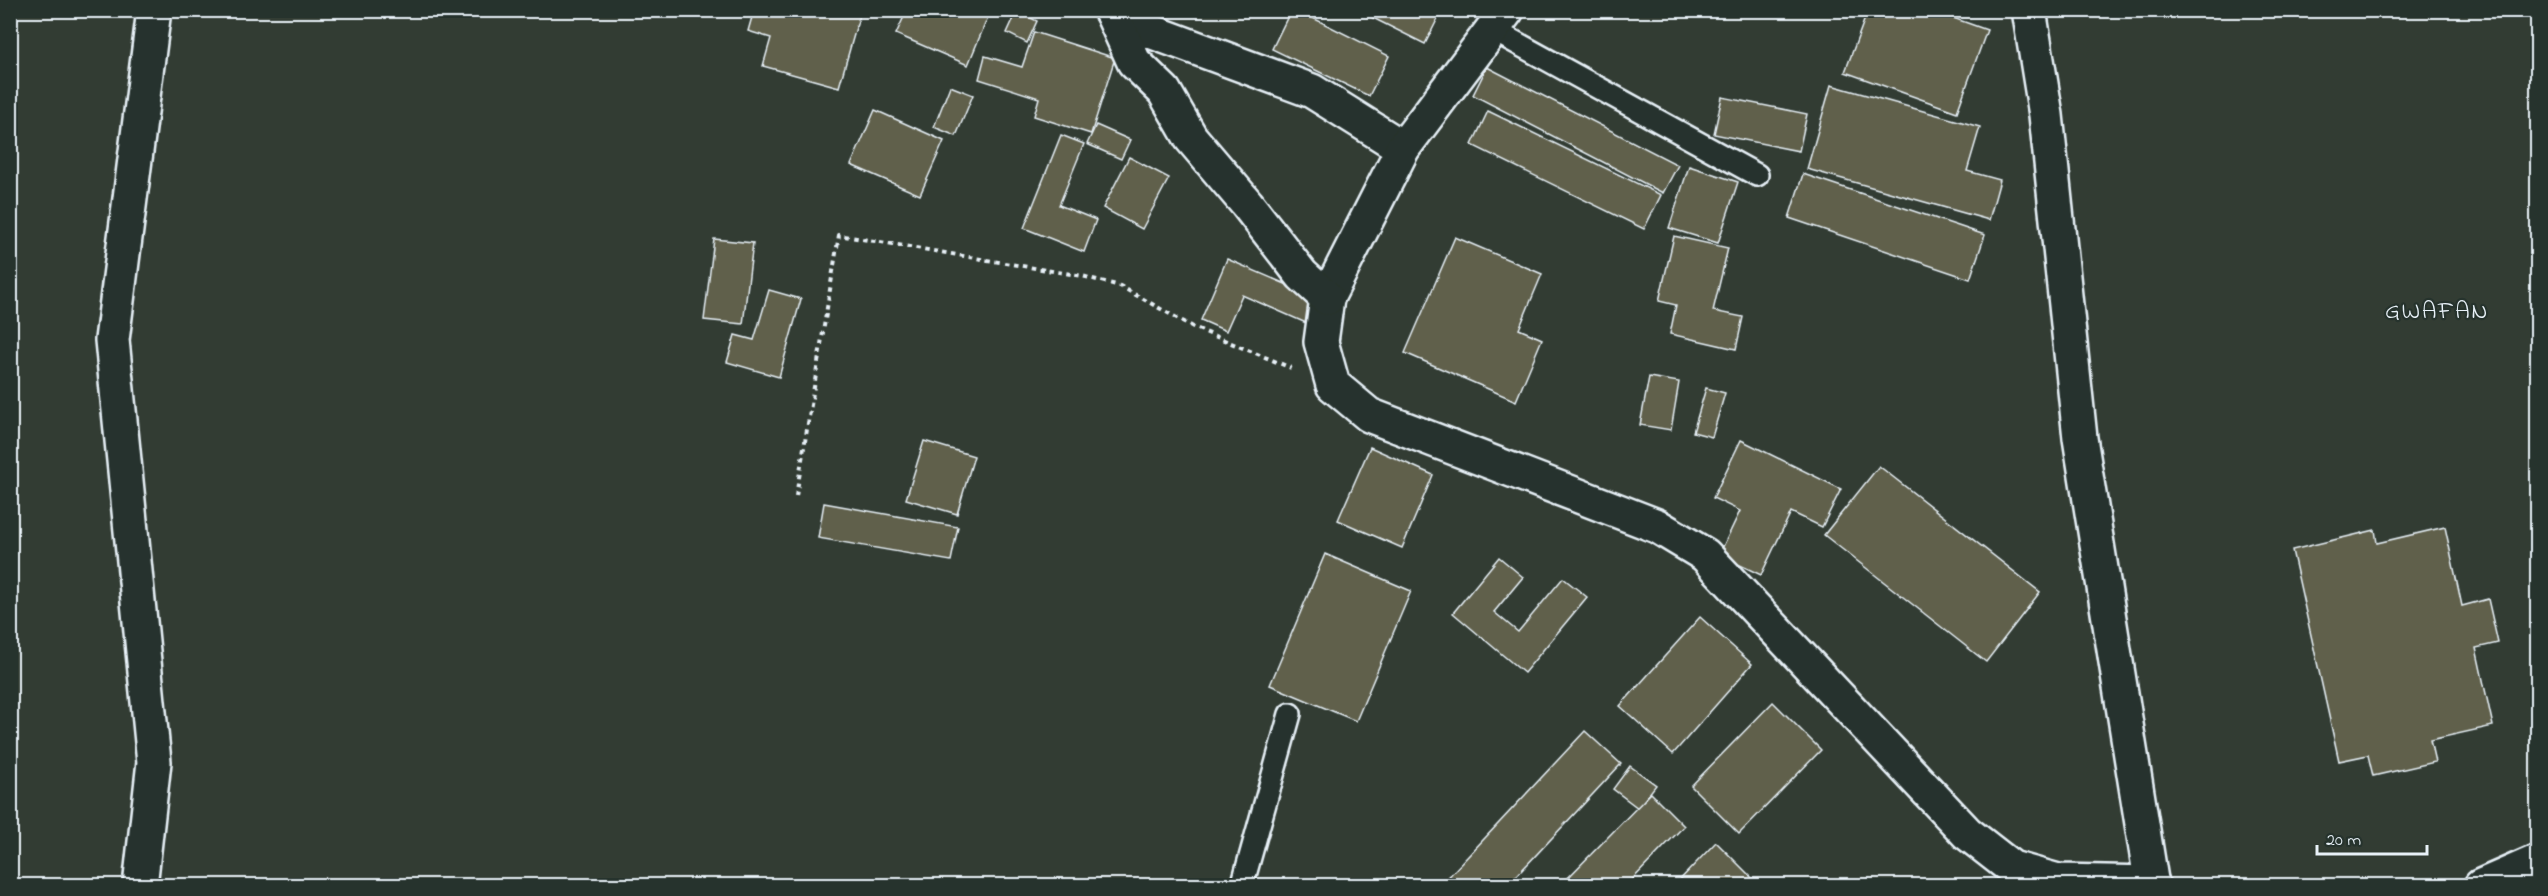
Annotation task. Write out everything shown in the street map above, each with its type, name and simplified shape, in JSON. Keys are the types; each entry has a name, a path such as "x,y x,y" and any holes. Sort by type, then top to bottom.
{"street":[{"path":"140,885 154,762 112,340 154,10"},
{"path":"1500,20 1402,148 1327,298 1321,342 1333,385 1369,415 1657,526 1705,555 1967,833 2012,868 2058,881 2152,884 2080,438 2046,115 2029,10"},
{"path":"1110,11 1142,28 1312,91 1402,148"},
{"path":"1110,11 1134,62 1164,91 1191,138 1247,204 1302,275 1327,298"},
{"path":"2481,885 2538,861"}],"lane":[{"path":"1500,20 1757,175"},
{"path":"1242,885 1290,714"}],"path":[{"path":"796,496 839,235 1082,276 1119,286 1193,327 1333,385"}],"building":[{"path":"754,10 861,10 839,87 763,66 771,38 748,31"},
{"path":"907,10 973,10 988,17 968,65 896,34"},
{"path":"1291,10 1297,10 1389,56 1369,96 1272,49"},
{"path":"1357,10 1442,10 1425,44"},
{"path":"1868,10 1931,10 1987,30 1957,112 1845,72"},
{"path":"1017,11 1037,21 1027,43 1007,33"},
{"path":"1034,32 1115,58 1091,134 1034,116 1039,98 979,79 985,56 1022,67"},
{"path":"1487,67 1678,165 1663,193 1473,95"},
{"path":"1831,85 1980,127 1967,171 2000,180 1989,220 1807,169"},
{"path":"950,86 973,95 956,136 934,127"},
{"path":"1722,97 1807,114 1799,151 1714,134"},
{"path":"875,110 944,141 920,195 851,165"},
{"path":"1488,111 1661,195 1644,229 1472,145"},
{"path":"1096,125 1130,140 1121,159 1087,144"},
{"path":"1061,135 1084,144 1059,205 1096,220 1084,252 1024,228"},
{"path":"1129,157 1169,178 1142,229 1103,208"},
{"path":"1689,166 1738,182 1718,243 1669,228"},
{"path":"1803,174 1985,235 1970,279 1789,218"},
{"path":"1674,236 1728,248 1713,311 1743,317 1736,349 1670,334 1676,305 1659,301"},
{"path":"1455,237 1542,274 1519,329 1542,339 1516,401 1405,353"},
{"path":"714,239 753,243 743,324 704,320"},
{"path":"1227,259 1316,297 1306,323 1242,295 1226,331 1201,320"},
{"path":"769,290 801,299 779,377 727,362 735,335 754,340"},
{"path":"1649,377 1679,382 1671,430 1640,425"},
{"path":"1706,388 1725,393 1712,437 1693,432"},
{"path":"1741,440 1841,489 1822,527 1791,512 1761,575 1719,555 1740,511 1713,498"},
{"path":"924,441 974,456 957,514 906,499"},
{"path":"1370,447 1433,475 1402,548 1338,520"},
{"path":"1879,466 2040,592 1986,662 1824,535"},
{"path":"824,503 958,527 951,561 818,538"},
{"path":"2445,527 2462,606 2488,599 2498,643 2476,648 2493,726 2430,740 2435,762 2373,776 2368,755 2339,761 2292,550 2375,530 2377,543"},
{"path":"1325,554 1411,591 1356,721 1270,685"},
{"path":"1499,557 1523,577 1494,612 1518,632 1563,578 1587,597 1524,673 1453,613"},
{"path":"1700,617 1752,664 1673,754 1620,706"},
{"path":"1773,702 1821,750 1739,834 1691,786"},
{"path":"1585,731 1621,764 1507,886 1440,886"},
{"path":"1630,766 1656,785 1638,808 1613,789"},
{"path":"1651,793 1684,826 1626,886 1560,886"},
{"path":"1716,842 1760,886 1674,886"}],"district":[{"name":"GWAFAN","path":"2437,312"}]}
